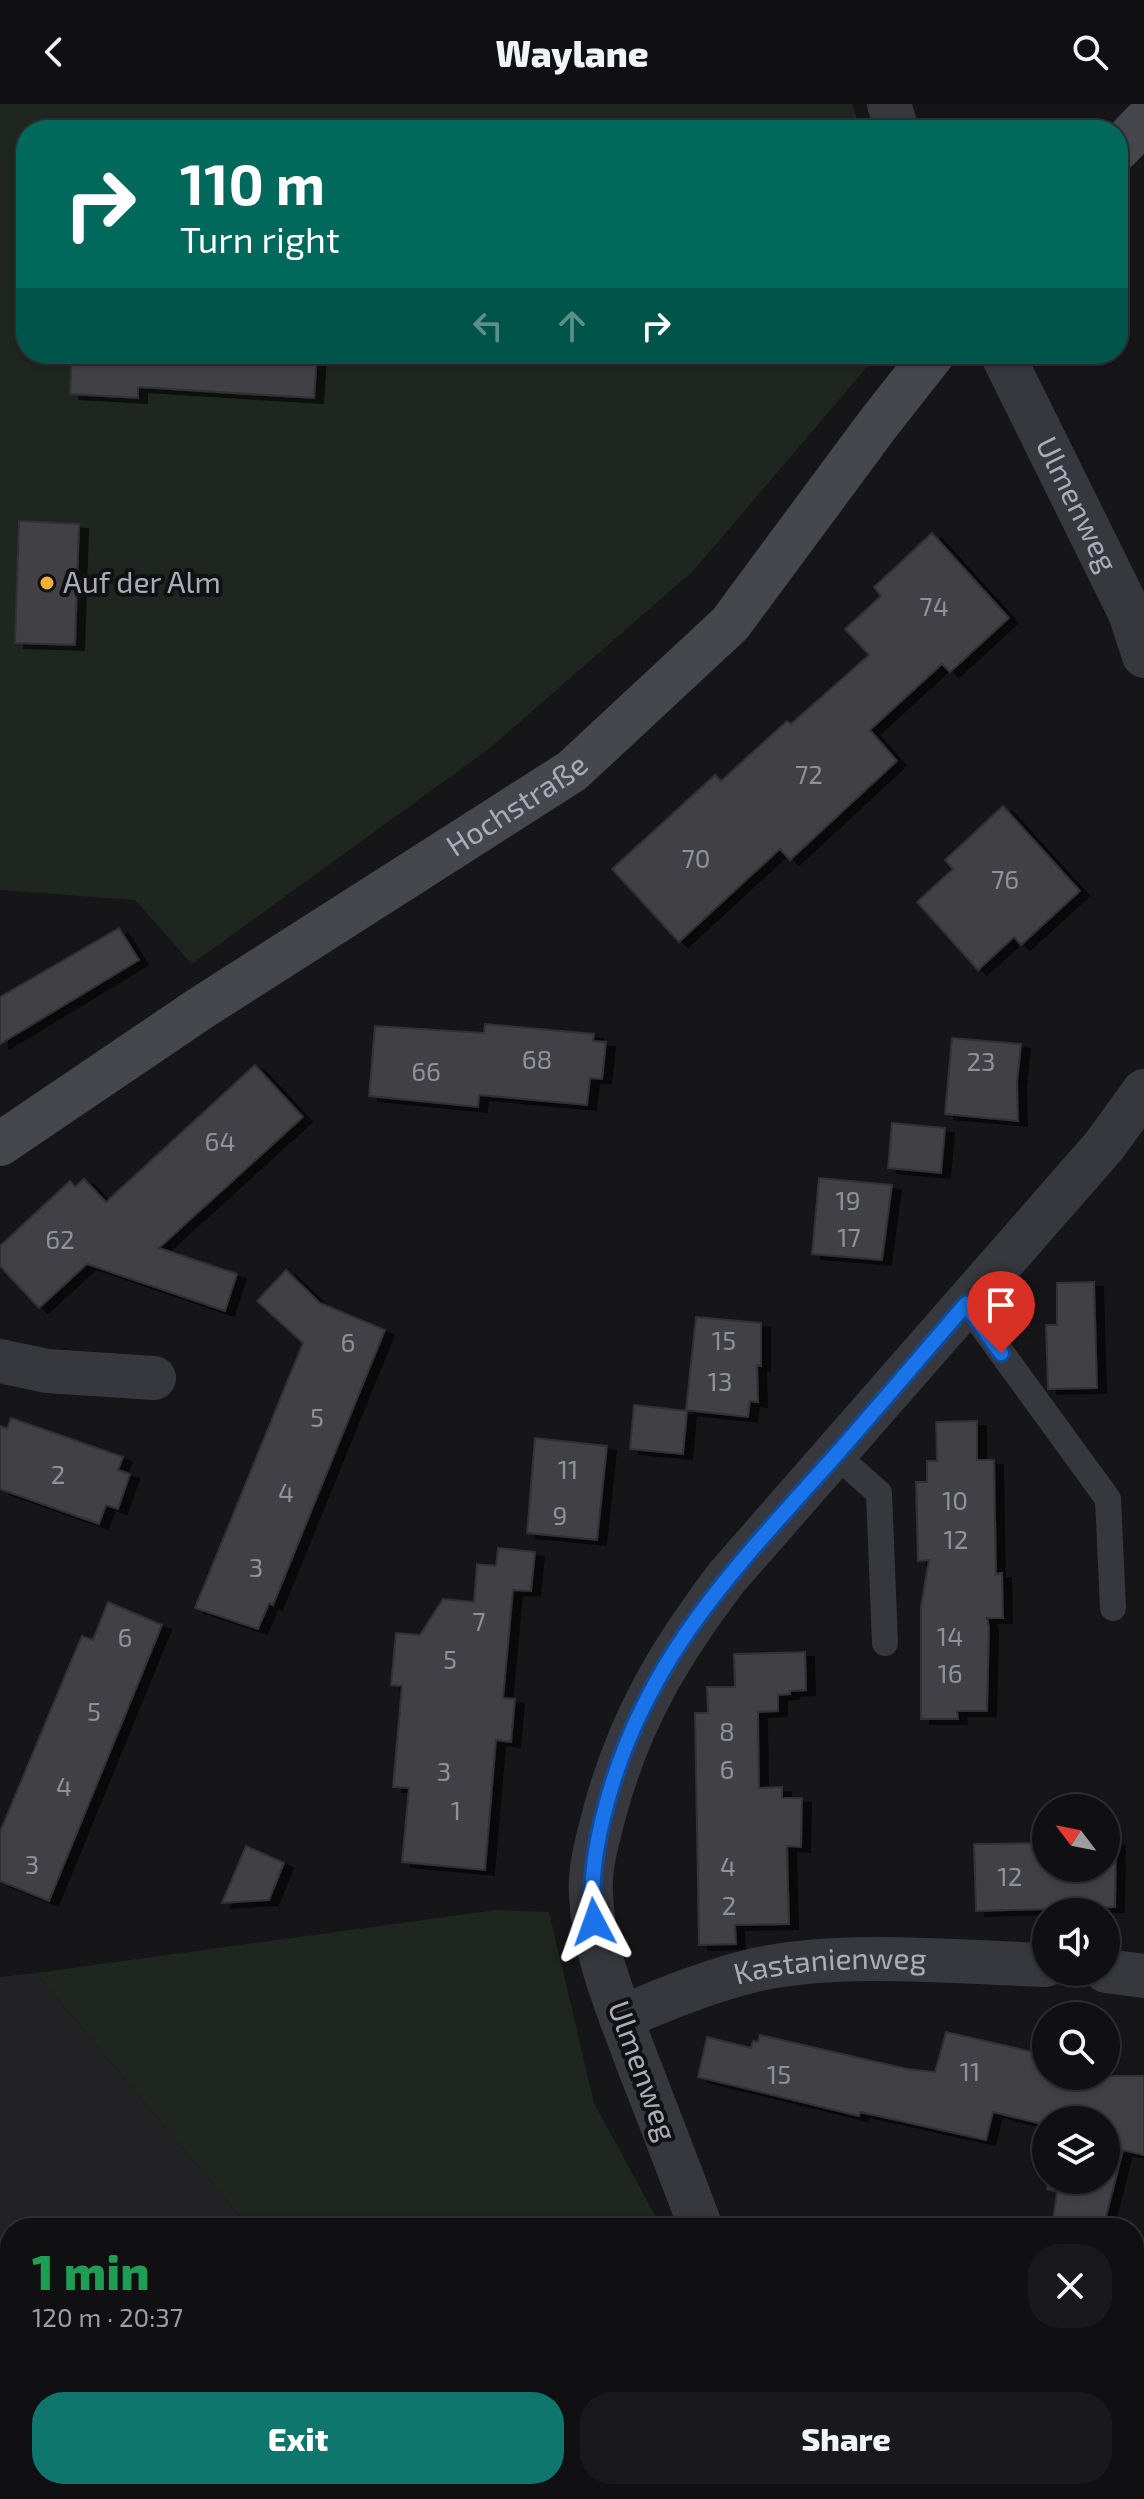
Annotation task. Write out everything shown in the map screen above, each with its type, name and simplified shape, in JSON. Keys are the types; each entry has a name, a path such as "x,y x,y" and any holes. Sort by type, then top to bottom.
{"street":[{"path":"1128,139 1144,122"},
{"name":"Hochstraße","path":"0,1144 201,1008 572,771 730,624 925,364"},
{"name":"Ulmenweg","path":"1007,364 1130,613 1144,656"},
{"name":"Ulmenweg","path":"697,2218 621,2018 599,1950 590,1893 597,1841 616,1768 650,1691 685,1632 727,1577 1104,1146 1144,1091"},
{"path":"0,1361 47,1371 154,1378"},
{"name":"Kastanienweg","path":"621,2018 686,1989 761,1969 844,1960 1032,1965"},
{"path":"1120,1973 1144,1976"}],"lane":[{"path":"966,1304 1108,1499 1113,1608"},
{"path":"836,1455 879,1493 885,1643"}],"shaded area":[{"path":"0,104 852,104 858,120 16,120 16,364 869,364 694,570 490,748 192,964 135,900 0,890"},
{"path":"496,1910 549,1912 594,2103 657,2218 242,2218 36,1973"},
{"path":"36,1973 242,2218 0,2218 0,1977"}],"building":[{"path":"72,364 316,364 314,398 138,387 138,398 70,394"},
{"name":"Auf der Alm","path":"19,521 79,524 75,645 15,643"},
{"path":"932,533 1009,618 950,672 942,664 870,730 897,761 790,860 780,849 679,942 612,869 715,775 721,781 787,721 791,724 869,655 845,629 881,596 874,587"},
{"path":"1003,806 1080,891 1021,945 1014,937 978,970 917,902 953,869 945,860"},
{"path":"119,928 139,960 0,1044 0,997"},
{"path":"485,1024 594,1034 593,1041 606,1042 602,1079 590,1078 587,1105 479,1095 478,1107 369,1096 375,1026 484,1033"},
{"path":"952,1038 1021,1044 1017,1082 1018,1121 945,1114"},
{"path":"255,1065 303,1117 159,1248 237,1274 225,1311 87,1264 39,1308 0,1266 0,1246 70,1181 75,1187 84,1179 106,1202"},
{"path":"892,1123 945,1128 941,1173 888,1168"},
{"path":"819,1178 892,1185 882,1260 812,1254"},
{"path":"286,1270 320,1303 385,1330 273,1605 269,1603 258,1629 195,1608 303,1343 257,1301"},
{"path":"1094,1282 1097,1388 1048,1389 1046,1325 1057,1325 1057,1283"},
{"path":"696,1317 761,1323 761,1366 757,1365 758,1402 750,1401 748,1417 686,1410"},
{"path":"634,1405 687,1411 683,1454 630,1449"},
{"path":"11,1418 123,1457 118,1470 130,1474 118,1509 106,1505 99,1524 0,1489 0,1426 7,1429"},
{"path":"977,1421 977,1460 994,1460 996,1574 1002,1573 1003,1618 987,1618 987,1711 957,1711 958,1719 921,1719 921,1606 929,1560 918,1561 916,1482 927,1482 927,1461 937,1461 936,1422"},
{"path":"535,1438 607,1446 597,1540 527,1533"},
{"path":"498,1548 535,1552 531,1591 513,1590 503,1698 515,1699 511,1742 496,1740 485,1870 402,1862 409,1788 393,1787 402,1686 391,1685 396,1633 420,1635 443,1599 474,1602 477,1564 496,1566"},
{"path":"108,1602 162,1625 49,1901 0,1881 0,1832 82,1636 93,1640"},
{"path":"805,1652 806,1690 778,1695 778,1711 758,1712 759,1788 782,1787 782,1798 802,1798 801,1847 787,1846 789,1924 735,1925 736,1944 699,1945 695,1713 708,1713 707,1687 735,1687 734,1654"},
{"path":"1032,1843 1032,1882 1115,1882 1115,1898 1032,1898 1032,1909 976,1911 974,1844"},
{"path":"246,1846 284,1863 269,1900 222,1903"},
{"path":"946,2032 1032,2052 1032,2090 1120,2090 1120,2076 1144,2076 1144,2155 1123,2150 1120,2162 1120,2106 1032,2106 1032,2122 993,2112 986,2140 860,2112 859,2116 698,2077 707,2037 751,2048 760,2035 907,2069 935,2072"},
{"path":"1057,2194 1112,2194 1106,2218 1053,2218"}],"place":[{"name":"Auf der Alm","path":"47,583"}],"route":[{"path":"594,1922 590,1893 597,1841 616,1768 650,1691 685,1632 727,1577 966,1304 1001,1353"}]}
